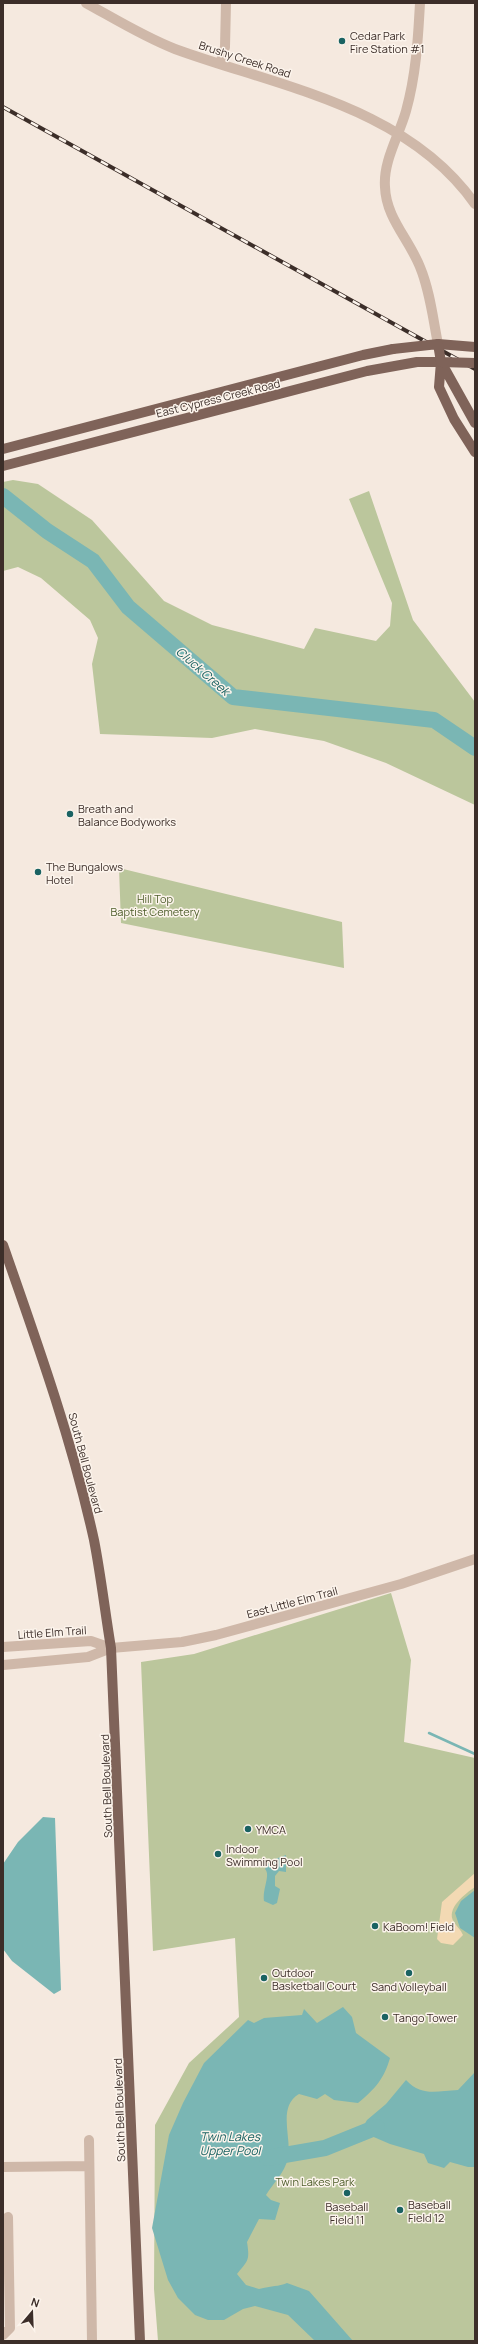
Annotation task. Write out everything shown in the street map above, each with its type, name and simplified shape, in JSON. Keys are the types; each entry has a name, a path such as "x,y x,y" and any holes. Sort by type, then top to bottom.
{"main road":[{"path":"475,347 438,344 441,362 439,387 454,418 475,452"},
{"name":"East Cypress Creek Road","path":"3,449 363,354 438,344"},
{"name":"East Cypress Creek Road","path":"3,466 367,371 418,362 441,362"},
{"path":"441,362 475,363"},
{"path":"441,362 475,423"},
{"path":"102,422 103,439"},
{"name":"South Bell Boulevard","path":"3,1245 67,1439 94,1541 111,1648 140,2341"}],"street":[{"name":"Brushy Creek Road","path":"86,3 150,38 220,64 335,102 399,135 438,163 475,204"},
{"path":"220,64 225,47 226,3"},
{"path":"420,3 417,58 412,85 399,135 386,169 384,186 387,204 420,268 438,344"},
{"name":"East Little Elm Trail","path":"111,1648 182,1642 216,1635 394,1586 475,1559"},
{"name":"Little Elm Trail","path":"3,1647 91,1641 111,1648"},
{"path":"3,1665 88,1657 111,1648"},
{"path":"89,2140 92,2341"},
{"path":"3,2167 89,2166"},
{"path":"3,2334 10,2328 6,2260 8,2217"}],"green space":[{"path":"13,480 38,484 92,520 164,601 212,625 304,649 315,628 376,641 390,626 392,603 349,499 369,491 413,620 475,702 475,805 386,763 324,741 255,729 212,738 100,734 92,664 98,638 90,620 41,578 18,567 3,571 3,482"},
{"name":"Hill Top Baptist Cemetery","path":"119,868 342,922 344,968 121,923"},
{"name":"Twin Lakes Park","path":"391,1593 411,1660 404,1742 475,1758 475,2341 158,2341 154,2289 155,2125 189,2063 239,2017 235,1938 153,1951 141,1662 194,1654"}],"sand":[{"path":"475,1873 475,1887 458,1902 452,1912 454,1922 463,1935 453,1945 441,1943 437,1939 442,1902"}],"water":[{"path":"43,1817 55,1818 61,1990 54,1994 12,1961 3,1949 3,1864 18,1842"},
{"path":"286,1855 286,1872 279,1871 275,1876 275,1886 280,1889 277,1903 273,1905 264,1901 264,1892 267,1879 267,1872 265,1869 270,1861"},
{"path":"475,1890 475,1938 460,1928 455,1913 461,1901"},
{"name":"Twin Lakes Upper Pool","path":"343,2007 352,2017 356,2033 390,2058 388,2065 382,2078 358,2103 334,2100 325,2094 317,2099 299,2094 292,2100 287,2114 288,2158 281,2173 266,2195 271,2200 280,2203 275,2220 259,2219 247,2242 247,2260 237,2274 246,2285 259,2289 287,2283 309,2291 353,2341 315,2341 288,2315 255,2306 243,2309 224,2320 208,2320 195,2315 178,2298 168,2280 152,2228 169,2135 183,2103 204,2063 248,2020 254,2023 264,2018 302,2015 304,2009 317,2023"},
{"path":"475,2072 475,2167 468,2167 450,2162 444,2168 428,2163 424,2154 390,2144 369,2135 357,2137 359,2127 363,2127 367,2120 386,2104 406,2080 418,2089 424,2091 437,2092 458,2090"}],"waterway":[{"name":"Cluck Creek","path":"3,496 47,531 93,561 128,607 233,697 434,720 475,748"},
{"path":"429,1733 475,1754"},
{"path":"267,2158 325,2148 377,2127"}],"railway":[{"path":"3,107 475,369"}],"place":[{"name":"Cedar Park Fire Station #1","path":"342,41"},
{"name":"Breath and Balance Bodyworks","path":"70,814"},
{"name":"The Bungalows Hotel","path":"38,872"},
{"name":"YMCA","path":"248,1829"},
{"name":"Indoor Swimming Pool","path":"218,1854"},
{"name":"KaBoom! Field","path":"375,1926"},
{"name":"Sand Volleyball","path":"409,1973"},
{"name":"Outdoor Basketball Court","path":"264,1978"},
{"name":"Tango Tower","path":"385,2017"},
{"name":"Baseball Field 11","path":"347,2193"},
{"name":"Baseball Field 12","path":"400,2210"}]}
